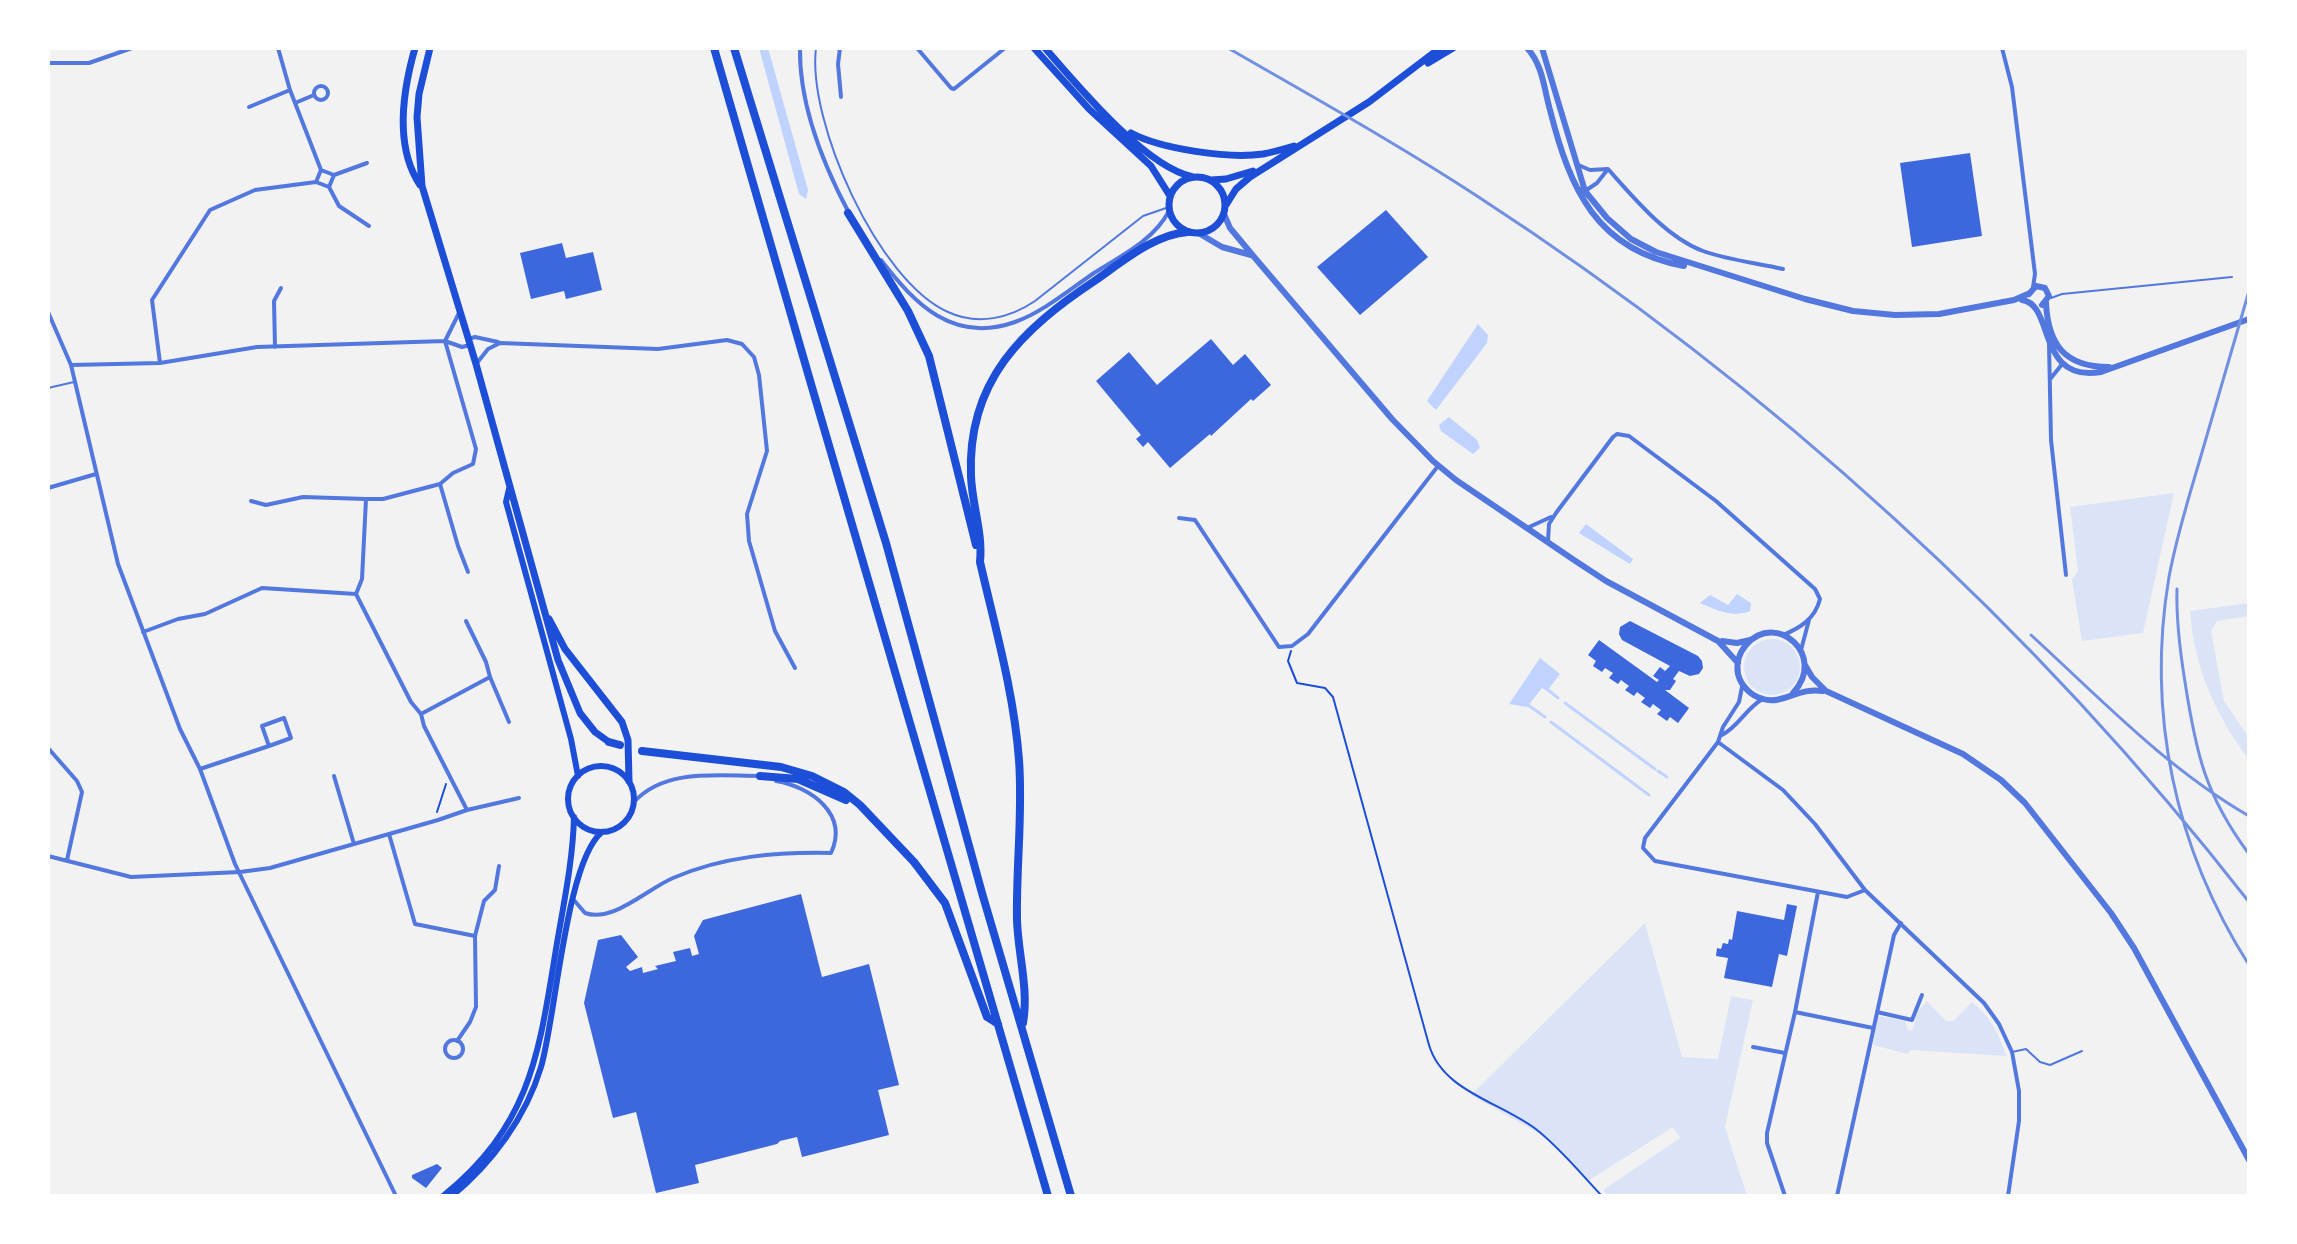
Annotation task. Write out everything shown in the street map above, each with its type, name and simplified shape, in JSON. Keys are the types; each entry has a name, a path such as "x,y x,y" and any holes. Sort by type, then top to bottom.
{"highway":[{"path":"714,48 1048,1196"},
{"path":"734,48 886,543 982,893 1071,1196"},
{"path":"848,213 908,311 929,356 1010,697 1017,739 1020,800 1017,935 1027,1001 1023,1027"},
{"path":"980,562 981,547 971,477 972,443 979,411 997,370 1028,331 1058,306 1143,250 1173,235 1188,232"},
{"path":"609,742 624,742"},
{"path":"642,751 781,767 844,792 914,862 945,903 987,1017 998,1024"},
{"path":"760,776 798,779 840,797 867,814"}],"main road":[{"path":"415,48 405,92 405,139 412,172 422,186"},
{"path":"430,48 417,117 422,186 470,342 558,660 580,713 595,732 609,742"},
{"path":"1034,48 1089,109 1151,166 1168,189 1169,209 1175,223 1188,232 1200,234 1214,228 1239,186 1453,48"},
{"path":"1045,48 1086,95 1170,170 1210,180 1234,177 1270,164"},
{"path":"1399,81 1440,48"},
{"path":"1119,127 1150,143 1222,153 1261,154 1300,145"},
{"path":"1170,196 1180,182 1193,177"},
{"path":"1210,180 1221,190 1226,205"},
{"path":"509,489 506,502 578,776"},
{"path":"452,1196 498,1149 533,1090 547,1042 573,899 589,848 602,832 621,825 630,815 634,802 622,722 565,649 544,609"},
{"path":"443,1196 471,1171 497,1140 513,1116 531,1077 544,1019 572,848 574,817 568,798 571,785 590,768 605,766 618,771 629,781"},
{"path":"574,817 589,829 602,832"}],"street":[{"path":"48,63 89,63 132,48"},
{"path":"278,48 290,90 321,170 316,182"},
{"path":"800,48 803,84 815,131 848,213 894,277 921,306 951,323 984,328 1006,325 1028,317 1151,235 1169,209"},
{"path":"840,48 841,97"},
{"path":"917,48 954,89 1005,48"},
{"path":"1527,48 1540,70 1554,124 1575,186 1586,207 1617,238 1638,252 1667,263 1710,270"},
{"path":"1542,48 1585,191 1597,208 1631,239 1656,252 1853,311 1895,315 1939,314 2014,300 2039,286 2046,289"},
{"path":"2002,48 2013,95 2035,274 2031,291 2049,343 2051,440 2066,575"},
{"path":"249,107 290,90"},
{"path":"295,103 314,95"},
{"path":"321,170 334,175 367,163"},
{"path":"1576,163 1590,170 1608,169 1663,224 1687,243 1705,252 1783,269"},
{"path":"1585,191 1597,183 1608,169"},
{"path":"329,187 334,175"},
{"path":"160,363 152,300 210,210 255,190 316,182 329,187 339,206 369,226"},
{"path":"1575,186 1585,191"},
{"path":"1224,214 1230,228 1392,419 1439,465 1606,581 1718,641 1738,663 1748,691 1762,699 1778,700 1810,689 1826,691 1975,761 2001,780 2036,815 2134,948 2249,1160"},
{"path":"1200,234 1222,247 1255,258"},
{"path":"2035,274 2046,289 2050,332 2066,360"},
{"path":"275,347 274,301 281,288"},
{"path":"2014,300 2034,304 2046,302"},
{"path":"251,501 266,505 303,497 383,499 440,484 457,471 469,467 476,455 445,341 460,311"},
{"path":"48,312 71,365 118,564 180,729 200,769 240,872 397,1196"},
{"path":"2049,343 2066,360 2088,366 2113,367 2249,319"},
{"path":"71,365 160,363 275,347 445,341 462,347 475,337 500,343 644,349 727,340 742,344 754,357 759,375 767,451 747,514 749,541 775,631 795,668"},
{"path":"476,364 488,349 500,343"},
{"path":"2049,379 2066,360"},
{"path":"1548,543 1549,524 1613,437 1617,434 1629,436 1716,501 1815,589 1820,599 1810,618 1801,650"},
{"path":"1179,518 1195,520 1279,647 1292,646 1308,634 1439,465"},
{"path":"48,488 96,474"},
{"path":"440,484 468,572"},
{"path":"366,499 362,579 356,594 411,702 421,714 424,726 467,810"},
{"path":"1526,528 1548,520 1556,513"},
{"path":"143,632 178,619 205,614 262,588 356,594"},
{"path":"1783,635 1800,628 1810,618"},
{"path":"466,621 509,722"},
{"path":"1718,641 1737,643 1766,633 1783,635 1801,650 1812,677 1826,691"},
{"path":"1738,663 1742,650 1750,640"},
{"path":"1793,693 1803,679 1805,665"},
{"path":"421,714 490,677"},
{"path":"1743,684 1739,702 1723,727 1718,742 1645,838 1643,848 1649,857 1670,864 1847,897 1865,890"},
{"path":"1722,735 1729,732 1749,708 1762,699"},
{"path":"200,769 269,746 291,738 284,718 262,726 269,746"},
{"path":"1718,742 1783,790 1815,824 1865,890 1984,1003 1999,1024 2012,1052 2020,1106 2008,1196"},
{"path":"48,748 77,781 82,792 67,860"},
{"path":"334,776 354,844"},
{"path":"573,899 585,913 605,916 661,883 711,864 751,856 831,853 837,831 833,813 800,787 760,776 677,778 660,782 634,802"},
{"path":"48,856 140,878 240,872 270,868 467,810 519,798"},
{"path":"389,834 415,924 475,936"},
{"path":"457,1041 476,1007 475,936 484,901 495,890 499,866"},
{"path":"1785,1196 1767,1143 1818,892"},
{"path":"1837,1196 1894,935 1901,923"},
{"path":"1877,1012 1912,1020 1922,995"},
{"path":"1795,1012 1873,1028"},
{"path":"451,1040 457,1041 461,1044 462,1053 455,1058 450,1057 445,1050 446,1044 451,1040"},
{"path":"1753,1047 1785,1053"}],"lane":[{"path":"816,48 814,76 819,104 849,190 872,231 899,269 921,294 947,312 966,318 990,319 1018,311 1143,216 1169,209"},
{"path":"2046,302 2059,295 2232,277"},
{"path":"2046,289 2059,295"},
{"path":"48,388 75,382"},
{"path":"2012,1052 2026,1049 2040,1062 2050,1065 2082,1051"}],"path":[{"path":"1292,646 1288,661 1297,683 1325,688 1333,697 1437,1065 1458,1084 1538,1130 1602,1196"},
{"path":"438,820 436,814 445,784 453,778"}],"shaded area":[{"path":"2174,493 2143,633 2082,641 2072,579 2078,571 2070,507"},
{"path":"2249,603 2249,616 2217,621 2211,631 2224,701 2249,738 2249,760 2226,725 2208,689 2196,651 2190,611"},
{"path":"1772,639 1792,647 1800,667 1792,687 1772,695 1752,687 1744,667 1752,647"},
{"path":"1645,923 1682,1057 1718,1059 1731,996 1753,1000 1725,1127 1747,1196 1607,1196 1603,1190 1680,1138 1673,1127 1588,1181 1549,1139 1471,1095"},
{"path":"1927,1001 1946,1021 1953,1021 1972,1002 1993,1026 2006,1056 1910,1050 1908,1054 1873,1045 1878,1016 1905,1021 1908,1030 1912,1031 1918,1011"}],"water":[{"path":"759,48 768,48 808,190 806,199 799,194"},
{"path":"1478,324 1488,335 1487,343 1436,410 1427,401"},
{"path":"1449,417 1477,440 1480,448 1473,454 1441,431 1439,425"},
{"path":"1586,524 1633,559 1630,564 1579,533"},
{"path":"1737,594 1751,603 1750,611 1731,613 1700,603 1710,595 1728,605"},
{"path":"1540,658 1560,674 1547,691 1542,688 1527,707 1509,704"}],"building":[{"path":"1970,153 1982,236 1912,247 1900,163"},
{"path":"1386,210 1428,257 1360,315 1317,267"},
{"path":"562,243 566,258 593,252 602,290 566,299 564,291 531,299 520,253"},
{"path":"1211,339 1233,365 1245,354 1271,385 1170,468 1148,442 1143,447 1136,439 1141,435 1096,381 1129,352 1157,385"},
{"path":"1630,621 1698,656 1702,661 1703,668 1699,674 1690,676 1679,671 1670,690 1665,690 1689,708 1678,723 1670,717 1667,721 1657,714 1661,710 1653,704 1650,708 1641,702 1645,698 1637,692 1634,696 1625,690 1629,686 1621,680 1618,684 1609,678 1613,673 1605,668 1602,672 1593,666 1596,661 1588,655 1599,640 1657,682 1659,680 1653,676 1660,667 1665,671 1670,666 1622,640 1620,627"},
{"path":"801,894 822,977 869,964 899,1085 878,1090 889,1135 802,1157 797,1137 780,1141 695,1165 699,1183 656,1193 636,1112 613,1118 584,1003 598,940 621,935 638,957 626,967 630,971 642,967 643,973 658,969 655,966 676,961 673,952 690,948 692,956 699,954 694,936 703,920"},
{"path":"1787,904 1797,906 1787,956 1779,954 1772,987 1724,978 1728,958 1716,956 1717,948 1721,949 1723,943 1728,944 1729,939 1732,940 1737,911 1784,920"},
{"path":"437,1164 442,1168 426,1188 412,1178 412,1175"}],"waterway":[{"path":"1547,689 1558,698"},
{"path":"1565,703 1655,769"},
{"path":"1528,705 1545,717"},
{"path":"1551,722 1649,795"},
{"path":"1658,771 1667,777"}],"railway":[{"path":"1228,48 1477,196 1586,270 1691,348 1794,431 1893,517 1988,608 2079,702 2166,800 2249,902"},
{"path":"2249,291 2175,549 2163,628 2161,679 2165,729 2185,827 2223,921 2249,965"},
{"path":"2177,589 2182,659 2198,752 2212,792 2249,854"},
{"path":"2031,635 2162,755 2249,816"}]}
